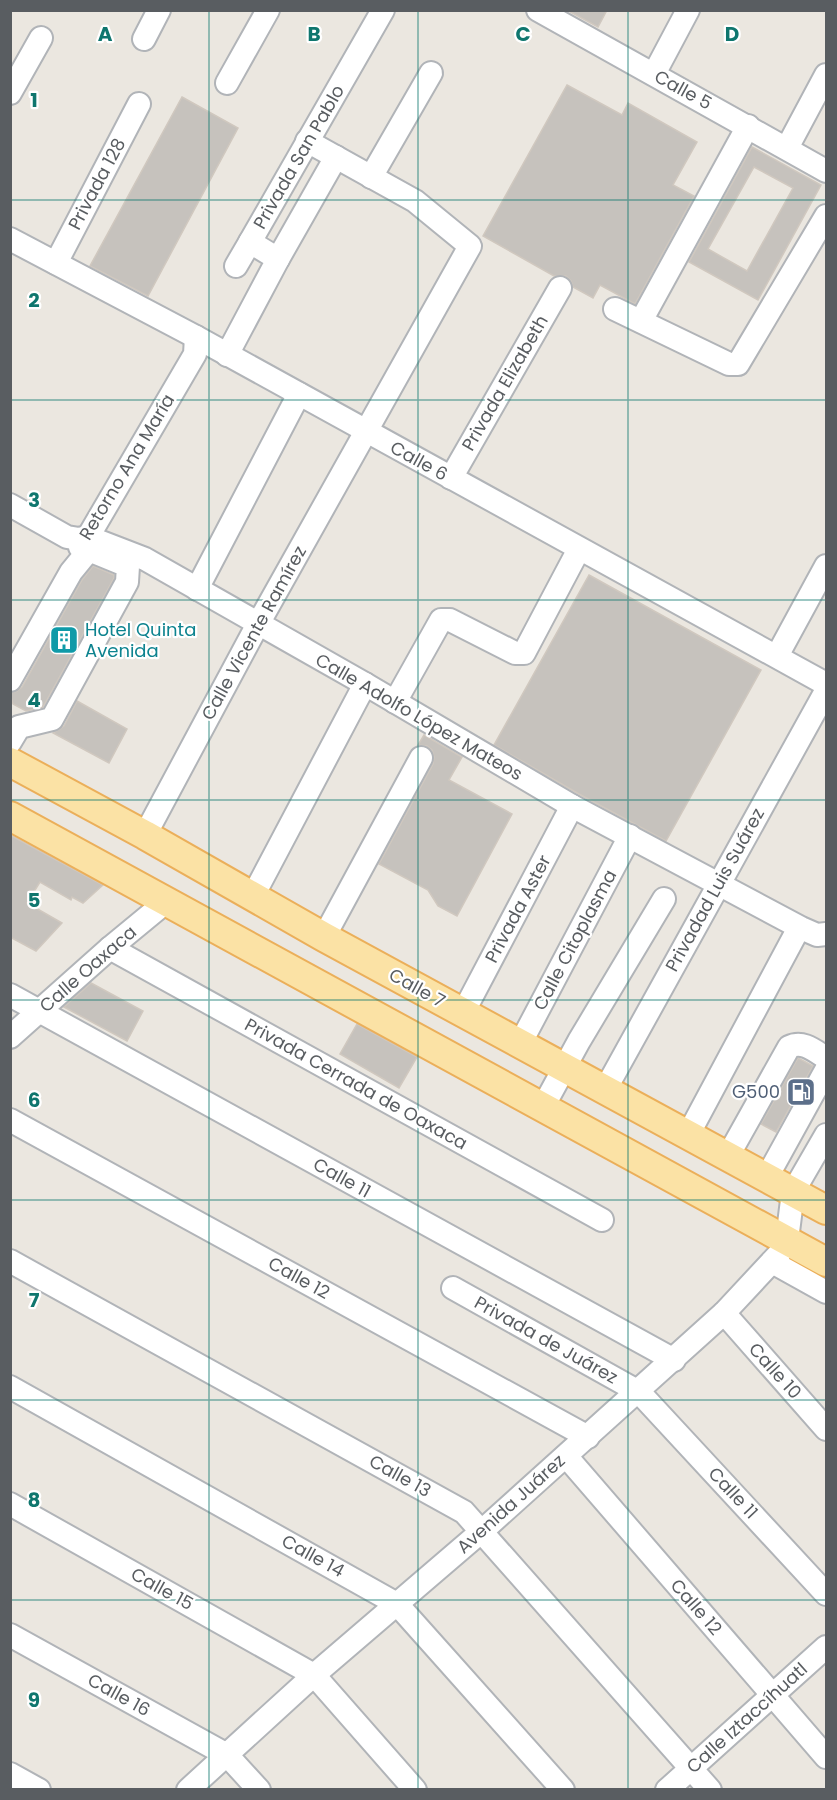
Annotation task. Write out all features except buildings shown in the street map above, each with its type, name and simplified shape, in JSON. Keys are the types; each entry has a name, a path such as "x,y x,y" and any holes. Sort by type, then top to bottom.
{"main road":[{"name":"Calle 7","path":"10,762 145,835 324,937 826,1210"},
{"path":"10,816 543,1107 780,1251 826,1262"}],"street":[{"path":"144,39 159,10"},
{"path":"227,83 268,10"},
{"name":"Privada San Pablo","path":"278,259 250,242 383,10"},
{"name":"Calle 5","path":"538,10 826,171"},
{"path":"654,74 688,10"},
{"path":"10,93 41,38"},
{"path":"307,141 371,177 431,73"},
{"path":"787,148 826,75"},
{"name":"Privada 128","path":"56,263 139,104"},
{"path":"641,321 748,126"},
{"path":"227,355 336,157"},
{"name":"Calle Vicente Ramírez","path":"145,835 258,624 470,246 415,201 371,177"},
{"path":"615,309 729,364 738,364 826,216"},
{"name":"Calle 6","path":"10,239 196,337 826,684"},
{"path":"236,267 250,242"},
{"name":"Privada Elizabeth","path":"451,478 560,288"},
{"name":"Retorno Ana María","path":"10,654 55,574 88,537 195,354 196,337"},
{"path":"196,589 299,394"},
{"name":"Calle Adolfo López Mateos","path":"10,505 67,537 79,539 88,537 145,559 365,684 572,806 801,928 816,935 826,934"},
{"path":"395,702 441,620 450,620 515,653 524,653 579,549"},
{"path":"10,680 71,572 89,550 128,566 127,582 52,719 13,725"},
{"path":"777,656 826,566"},
{"path":"253,896 365,684"},
{"name":"Privadad Luis Suárez","path":"605,1090 826,691"},
{"path":"324,937 421,758"},
{"name":"Privada Aster","path":"463,1013 572,806"},
{"name":"Calle Citoplasma","path":"520,1044 630,836"},
{"path":"543,1107 566,1069 579,1041 664,899"},
{"name":"Calle Oaxaca","path":"10,1037 167,901"},
{"path":"688,1135 794,938"},
{"name":"Privada Cerrada de Oaxaca","path":"110,948 602,1220"},
{"name":"Calle 11","path":"10,995 674,1360"},
{"path":"728,1156 789,1047 796,1044 806,1045 826,1058"},
{"path":"766,1178 826,1070"},
{"name":"Calle 12","path":"10,1120 588,1437"},
{"path":"826,1135 793,1192 780,1251 826,1292"},
{"name":"Avenida Juárez","path":"188,1790 314,1675 639,1392 724,1313 780,1251"},
{"name":"Calle 13","path":"10,1261 464,1512 710,1790"},
{"name":"Privada de Juárez","path":"453,1288 639,1392"},
{"name":"Calle 10","path":"724,1313 826,1429"},
{"name":"Calle 14","path":"10,1387 397,1604 563,1790"},
{"name":"Calle 11","path":"639,1392 826,1594"},
{"name":"Calle 12","path":"566,1455 826,1757"},
{"name":"Calle 15","path":"10,1504 314,1675 415,1790"},
{"name":"Calle 16","path":"10,1635 227,1755 259,1790"},
{"name":"Calle Iztaccíhuatl","path":"666,1790 826,1647"},
{"path":"10,1774 39,1790"}],"place":[{"name":"Hotel Quinta Avenida","path":"64,640"},
{"name":"G500","path":"801,1092"}]}
